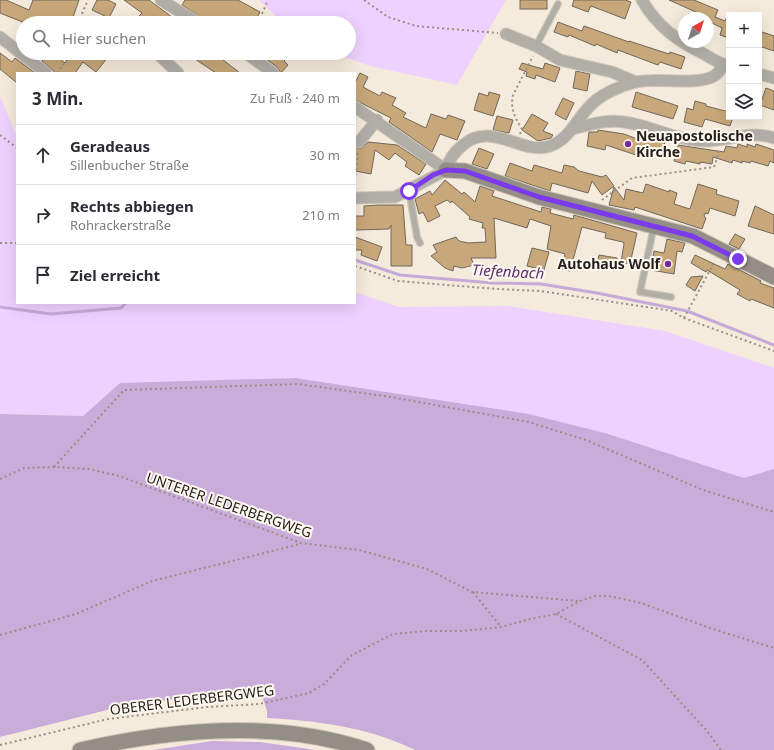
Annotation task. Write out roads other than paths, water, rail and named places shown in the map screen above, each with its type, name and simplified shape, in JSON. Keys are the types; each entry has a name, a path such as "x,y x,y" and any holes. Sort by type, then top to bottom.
{"street":[{"path":"161,0 187,16"},
{"path":"642,0 662,28 682,44 726,66"},
{"path":"506,34 537,47 560,60 612,72 636,82"},
{"path":"0,37 16,50"},
{"path":"29,60 45,72"},
{"path":"164,60 177,72"},
{"path":"255,60 272,72"},
{"path":"446,170 449,159 455,151 465,143 480,136 491,136 544,148 561,140 596,100 608,93 636,82 702,80 715,76 726,67"},
{"path":"762,75 774,78"},
{"path":"356,108 377,120 446,170"},
{"path":"359,142 377,120"},
{"path":"572,129 609,122 624,122 677,138 706,141 765,134 774,138"},
{"path":"356,198 395,197 409,191 433,175 446,170 465,171 539,197 692,236 774,277"},
{"path":"80,750 130,740 169,735 255,731 324,739 367,750"}],"lane":[{"path":"537,47 558,4"},
{"path":"409,191 417,237 420,243"},
{"path":"654,226 640,292 671,297"}],"waterway":[{"name":"Tiefenbach","path":"356,260 400,275 492,283 541,284 597,293 687,311 774,345"},
{"path":"0,307 51,314 121,308 125,304"}],"place":[{"name":"Neuapostolische Kirche","path":"628,144"},
{"name":"Autohaus Wolf","path":"668,264"}]}
